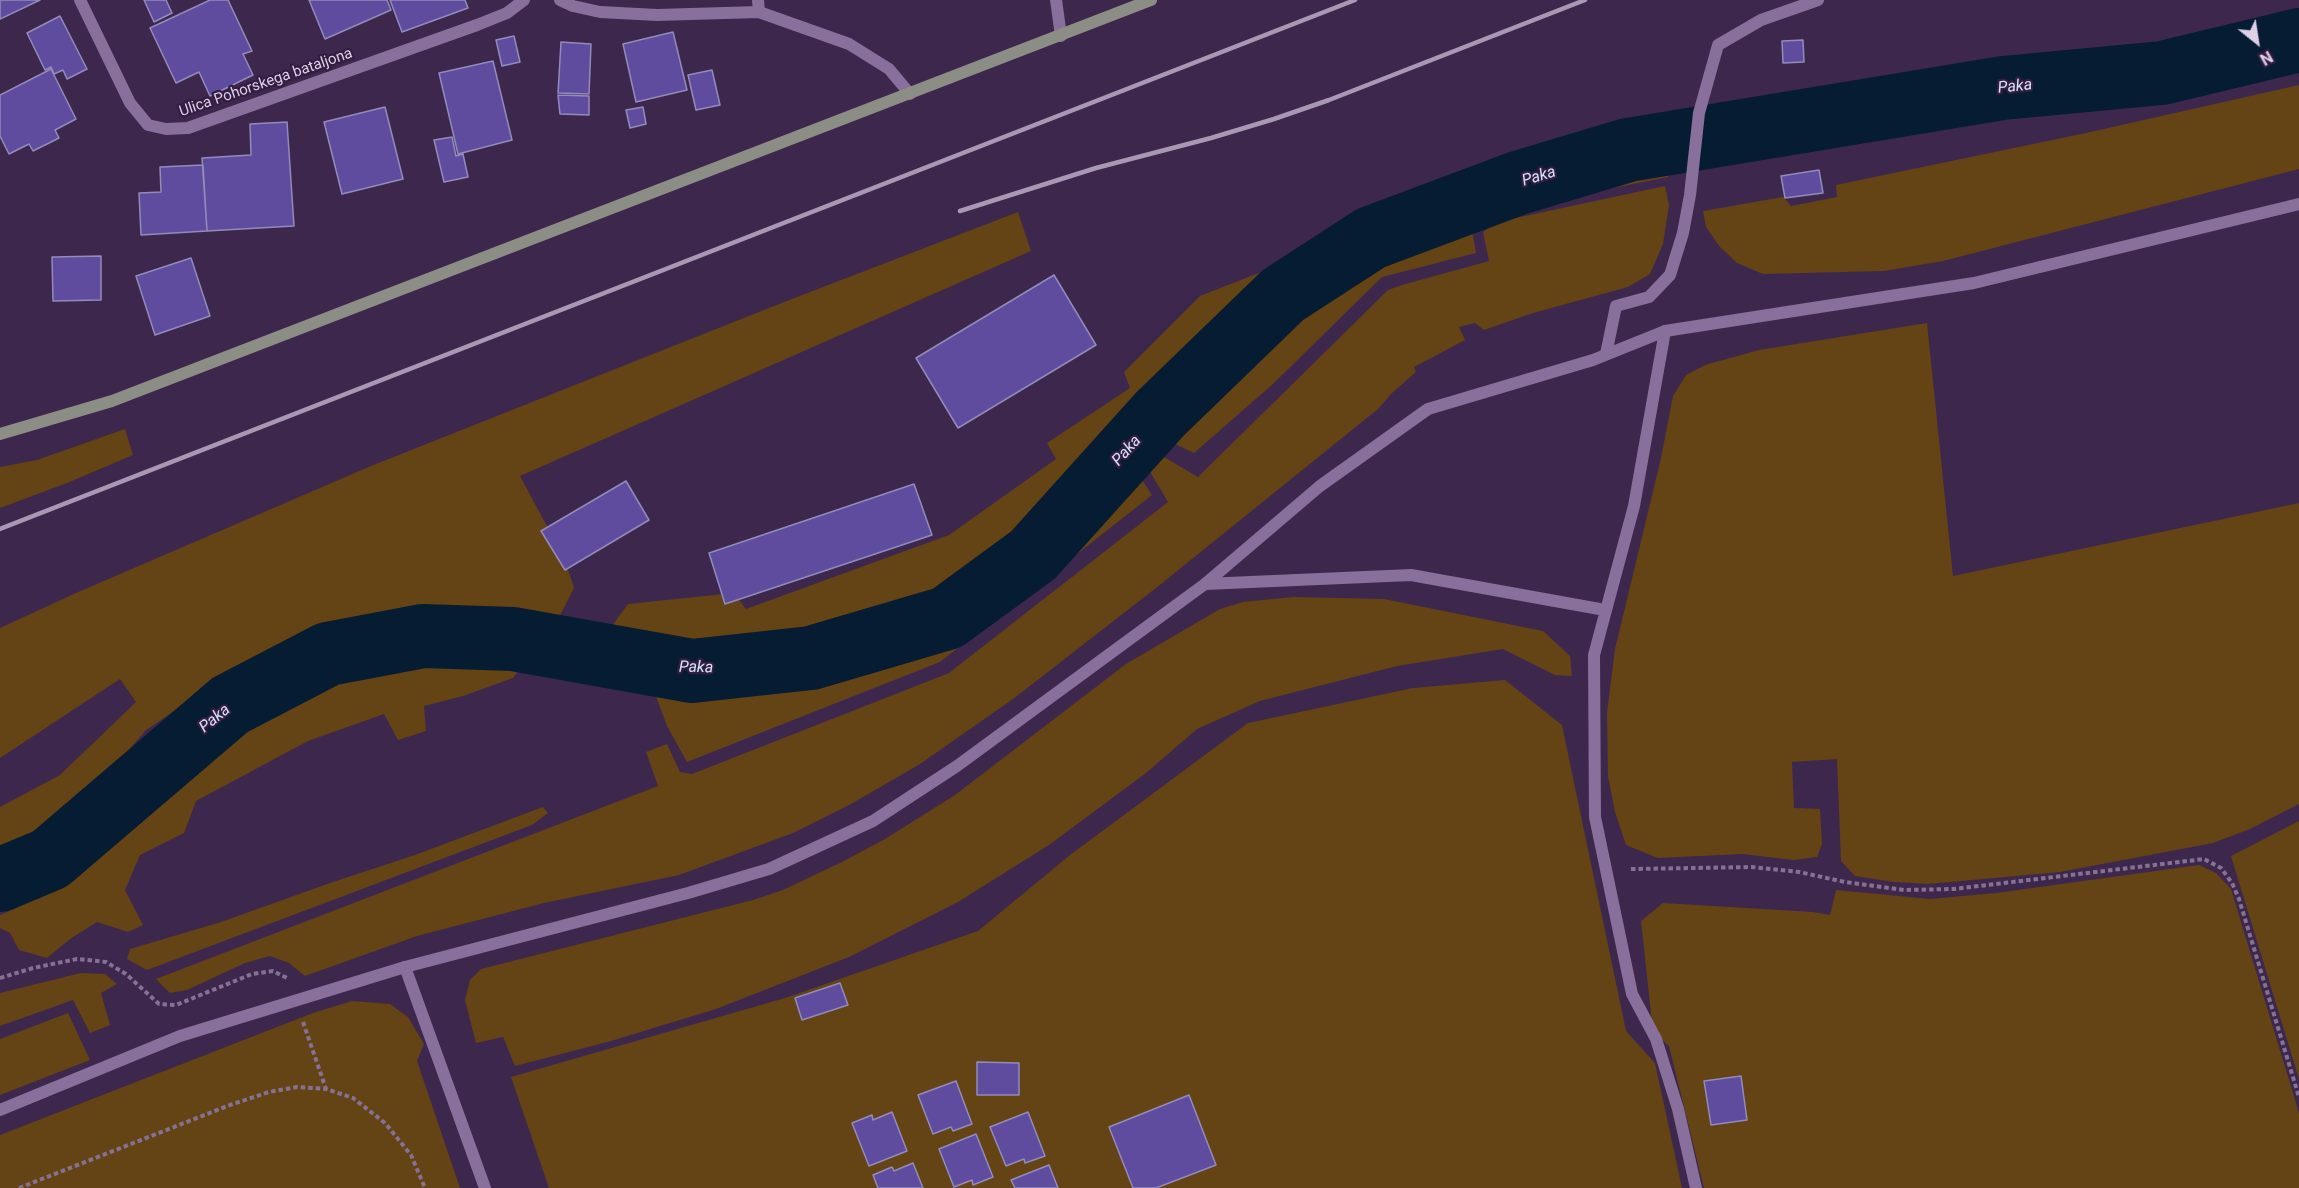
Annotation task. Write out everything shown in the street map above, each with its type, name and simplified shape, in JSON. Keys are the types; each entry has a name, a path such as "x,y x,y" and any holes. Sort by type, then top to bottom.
{"main road":[{"path":"0,434 112,401 1151,0"}],"street":[{"name":"Ulica Pohorskega bataljona","path":"80,0 130,103 148,125 166,129 189,128 477,25 507,13 524,0"},
{"path":"560,0 573,6 600,12 657,15 758,6 849,44 889,69 910,94"},
{"path":"1056,0 1061,36"},
{"path":"1606,354 1616,306 1649,297 1670,274 1683,233 1690,195 1699,113 1718,45 1761,21 1818,0"},
{"path":"0,1110 180,1036 405,967 688,893 769,869 873,821 957,766 1205,584 1320,486 1428,409 1606,354 1665,331 1974,283 2299,204"},
{"path":"1665,331 1634,506 1594,656 1595,817 1632,994 1656,1039 1678,1109 1696,1188"},
{"path":"1205,584 1411,575 1605,610"},
{"path":"405,967 485,1188"}],"path":[{"path":"1607,869 1696,870 1752,867 1799,872 1845,882 1904,890 1954,889 2204,859 2221,868 2232,883 2239,899 2299,1097"},
{"path":"0,978 33,968 77,959 106,962 126,974 159,1004 176,1005 252,974 273,971 287,978"},
{"path":"303,1022 326,1089"},
{"path":"19,1188 189,1120 269,1092 297,1087 326,1089 353,1098 385,1123 411,1155 425,1188"}],"shaded area":[{"path":"2299,85 2299,169 1943,261 1884,271 1763,274 1737,263 1720,247 1706,227 1703,211 1783,197 1791,206 1837,197 1836,185 2086,133"},
{"path":"1671,158 1668,177 1488,213 1470,219 1476,253 1382,277 1273,384 1194,453 1165,439 1208,386 1321,285 1389,246 1561,181 1614,164"},
{"path":"1665,186 1669,205 1663,244 1650,274 1628,287 1533,313 1484,330 1475,323 1459,327 1465,340 1414,367 1416,372 1378,409 1156,588 1013,699 920,764 851,804 793,833 679,875 544,903 417,936 305,976 289,963 270,956 245,963 187,990 170,993 156,979 658,786 646,752 667,744 680,772 692,774 949,673 1168,502 1149,470 1164,457 1198,477 1388,290 1489,261 1483,232 1497,222"},
{"path":"1018,212 1031,251 520,476 564,558 574,588 556,623 405,613 339,626 220,680 146,730 106,776 32,835 0,856 0,807 60,775 136,702 120,679 0,758 0,628 371,466"},
{"path":"1292,260 1194,356 1048,517 990,561 927,596 821,634 755,647 674,650 606,634 628,604 734,593 746,609 949,535 1056,459 1047,443 1130,388 1124,372 1200,296"},
{"path":"1927,323 1953,576 2299,503 2299,804 2250,829 2213,843 2060,872 1928,884 1894,882 1855,876 1841,861 1837,759 1792,762 1794,808 1820,809 1822,844 1817,857 1794,860 1742,854 1658,858 1626,845 1615,812 1608,776 1607,713 1615,649 1661,458 1673,396 1686,375 1705,365 1759,350"},
{"path":"125,429 133,455 0,508 0,467 37,460"},
{"path":"1132,465 1152,495 940,662 687,762 667,726 651,683 682,690 812,677 911,649 1023,586 1053,561"},
{"path":"1293,597 1384,599 1543,631 1570,656 1572,676 1555,675 1503,649 1397,666 1260,701 1197,729 1146,773 1049,845 958,902 849,957 716,1009 611,1041 515,1066 503,1037 476,1043 465,1000 470,980 481,969 753,900 783,890 885,839 955,795 1126,664 1220,609 1243,602"},
{"path":"438,653 529,657 513,678 463,696 424,706 426,731 398,740 384,714 308,741 196,801 184,833 140,855 125,890 143,925 128,932 97,922 70,939 47,958 19,950 10,933 0,928 0,915 60,882 143,817 208,744 259,707 332,670 392,658"},
{"path":"1505,680 1562,725 1626,1031 1655,1063 1682,1188 549,1188 511,1077 785,998 978,931 1070,855 1248,723 1413,688"},
{"path":"543,807 548,813 532,825 147,970 127,959 130,949 221,922 415,855"},
{"path":"2299,821 2299,1079 2231,856"},
{"path":"2199,865 2216,873 2231,889 2299,1113 2299,1188 1704,1188 1669,1046 1653,1032 1641,921 1663,903 1830,915 1836,890 1930,899 1996,893"},
{"path":"81,973 105,974 117,984 101,993 110,1025 90,1033 73,1000 0,1026 0,993"},
{"path":"352,1001 390,1004 408,1017 424,1044 417,1061 460,1188 0,1188 0,1135 313,1013"},
{"path":"68,1013 90,1060 0,1095 0,1039"}],"building":[{"path":"0,0 40,0 0,19"},
{"path":"144,0 166,0 172,13 154,22"},
{"path":"210,0 228,0 252,51 243,54 253,75 210,96 199,72 176,83 150,28"},
{"path":"309,0 387,0 391,10 325,39"},
{"path":"390,0 465,0 468,8 402,32"},
{"path":"60,16 87,69 67,79 63,70 54,74 51,67 45,70 27,33"},
{"path":"673,32 687,90 636,102 623,44"},
{"path":"514,36 520,62 502,66 496,40"},
{"path":"1803,40 1804,62 1783,63 1782,41"},
{"path":"561,42 591,44 589,94 558,93"},
{"path":"493,61 512,140 458,154 439,73"},
{"path":"51,69 76,119 55,130 59,138 33,151 29,144 9,154 0,136 0,95"},
{"path":"712,70 720,105 696,110 688,75"},
{"path":"558,95 589,96 589,115 560,114"},
{"path":"385,107 403,179 342,194 324,122"},
{"path":"643,107 646,124 630,128 626,110"},
{"path":"287,122 294,226 207,231 202,158 251,155 250,124"},
{"path":"452,137 456,156 463,154 468,177 444,182 434,140"},
{"path":"203,165 207,231 141,235 139,193 161,192 160,167"},
{"path":"1819,170 1823,193 1785,198 1781,176"},
{"path":"101,256 101,300 53,301 52,257"},
{"path":"191,258 210,316 155,335 136,276"},
{"path":"1054,275 1096,345 958,428 916,358"},
{"path":"626,481 649,520 565,570 541,531"},
{"path":"914,484 932,535 725,604 709,553"},
{"path":"840,983 848,1005 802,1020 795,998"},
{"path":"977,1062 1019,1063 1019,1095 977,1095"},
{"path":"1741,1076 1747,1120 1711,1125 1704,1081"},
{"path":"956,1081 972,1124 953,1131 951,1127 933,1134 918,1095"},
{"path":"1189,1095 1216,1165 1156,1188 1133,1188 1109,1127"},
{"path":"892,1112 907,1151 869,1166 852,1123 872,1115 873,1120"},
{"path":"1028,1112 1045,1156 1025,1163 1024,1159 1006,1166 990,1127"},
{"path":"976,1134 993,1177 973,1185 972,1180 954,1187 939,1149"},
{"path":"913,1163 923,1188 878,1188 873,1175 892,1167 894,1171"},
{"path":"1049,1165 1058,1188 1015,1188 1011,1180"}],"waterway":[{"name":"Paka","path":"0,880 50,859 230,705 328,654 423,636 513,639 692,671 811,658 947,618 1033,555 1160,414 1283,295 1371,238 1518,183 1628,150 2003,88 2162,73 2299,40"}],"railway":[{"path":"0,529 1355,0"},
{"path":"960,211 1096,168 1274,119 1329,100 1585,0"}]}
